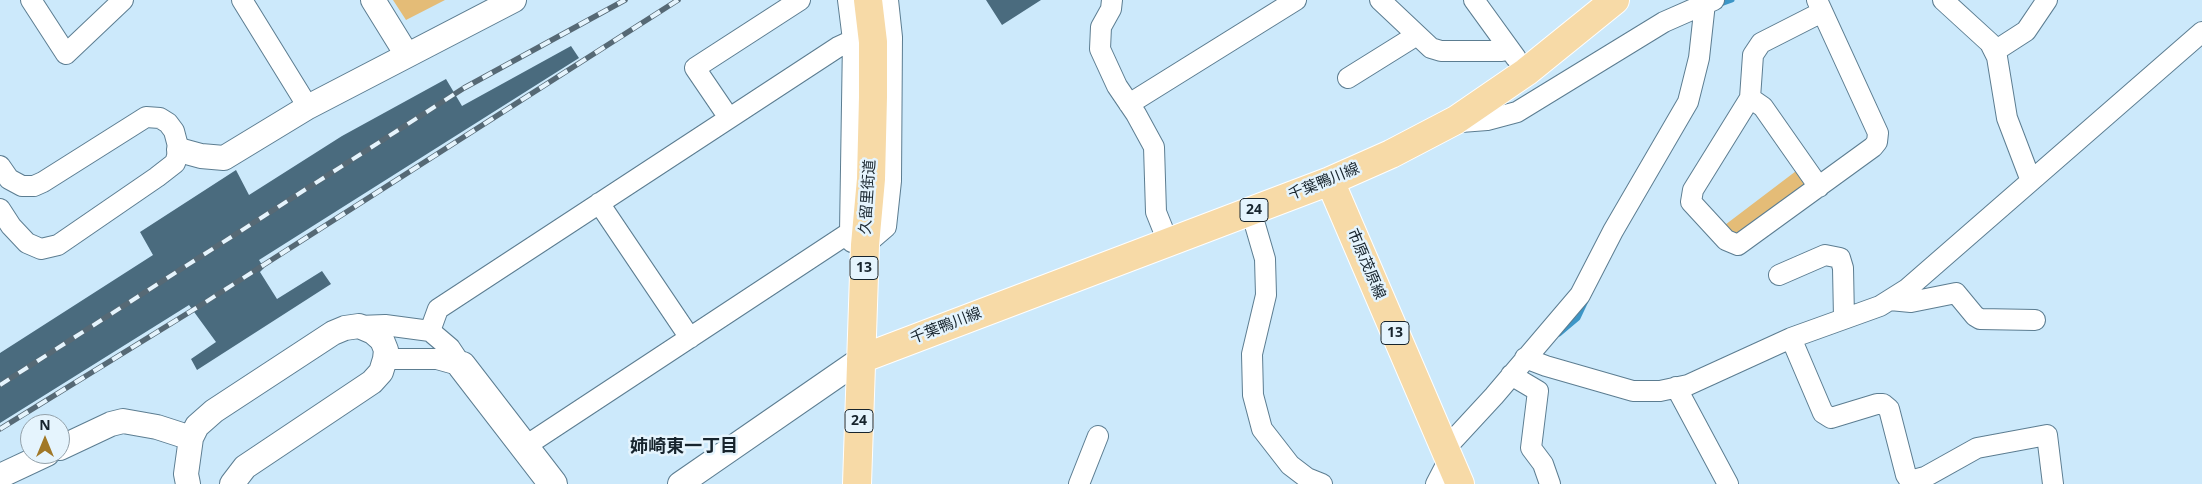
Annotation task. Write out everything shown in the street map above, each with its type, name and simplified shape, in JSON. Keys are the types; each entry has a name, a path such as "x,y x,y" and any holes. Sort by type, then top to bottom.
{"main road":[{"name":"久留里街道","path":"857,484 863,290 861,233 870,178 874,61 868,0"},
{"name":"千葉鴨川線","path":"861,358 1330,181 1391,154 1456,120 1526,72 1609,2"},
{"name":"市原茂原線","path":"1330,181 1460,484"},
{"path":"462,366 524,447 545,481"}],"street":[{"path":"31,0 66,54 123,0"},
{"path":"242,0 308,107"},
{"path":"373,0 408,54"},
{"path":"179,150 201,156 224,158 308,107 514,0"},
{"path":"729,118 695,68 800,0"},
{"path":"848,0 853,40 861,233"},
{"path":"524,447 690,338 861,233 886,227 890,181 892,37 888,0"},
{"path":"1112,0 1111,9 1101,28 1100,49 1116,86 1148,134 1154,147 1156,212 1168,242"},
{"path":"1129,104 1296,0"},
{"path":"1380,0 1431,48 1441,51 1502,51 1509,49"},
{"path":"1474,0 1526,72"},
{"path":"1943,0 1990,43 1995,51 2007,118 2031,182"},
{"path":"1995,51 2026,31 2047,0"},
{"path":"1456,120 1461,122 1487,120 1517,112 1664,22 1710,2"},
{"path":"1436,484 1447,454 1525,358 1580,296 1613,231 1688,102 1710,2"},
{"path":"1819,6 1878,133 1877,142 1873,147 1738,244 1726,240 1691,202 1693,190 1750,98 1753,55 1760,43 1819,6"},
{"path":"1525,358 1546,366 1633,391 1660,391 1703,378 1791,338 1880,306 1906,289 2202,32"},
{"path":"1348,78 1417,34"},
{"path":"430,331 438,309 838,47 853,40"},
{"path":"1750,98 1763,107 1819,186"},
{"path":"0,166 9,180 22,186 34,186 146,117 160,118 168,123 174,131 179,150 175,163 157,177 58,244 41,249 27,243 11,226 0,209"},
{"path":"599,203 690,338"},
{"path":"1251,211 1265,259 1266,295 1252,354 1253,395 1262,429 1290,464 1307,478 1322,484"},
{"path":"1779,275 1825,255 1840,258 1843,268 1844,318"},
{"path":"1890,300 1911,302 1956,293 1980,319 2035,320"},
{"path":"188,484 186,474 191,438 197,426 214,411 345,328 385,325 430,331 450,348 462,366"},
{"path":"232,484 245,467 372,382 381,372 386,350 382,340 372,332 359,326"},
{"path":"1791,338 1823,413 1831,418 1877,404 1883,404 1889,409 1906,475 1910,482 1925,477 1977,448 2047,435 2053,484"},
{"path":"385,358 437,358 462,366"},
{"path":"680,484 861,358"},
{"path":"1511,375 1538,391 1531,448 1543,464 1550,484"},
{"path":"1676,387 1728,484"},
{"path":"70,443 111,424 123,421 191,438"},
{"path":"1079,484 1098,436"},
{"path":"8,478 31,464"}],"shaded area":[{"path":"393,0 445,0 406,20"},
{"path":"1804,165 1819,187 1738,245 1717,231"}],"building":[{"path":"986,0 1041,0 1002,25"},
{"path":"571,46 579,58 259,260 264,268 260,272 277,299 322,271 331,284 197,370 191,359 216,342 189,305 0,423 0,353 153,255 140,232 236,170 249,195 342,136 446,79 462,106"}],"waterway":[{"path":"1718,5 1732,0"},
{"path":"1559,334 1578,318 1586,301"}],"railway":[{"path":"0,385 464,88 625,0"},
{"path":"0,429 201,305 678,0"}],"district":[{"name":"姉崎東一丁目","path":"684,447"}]}
